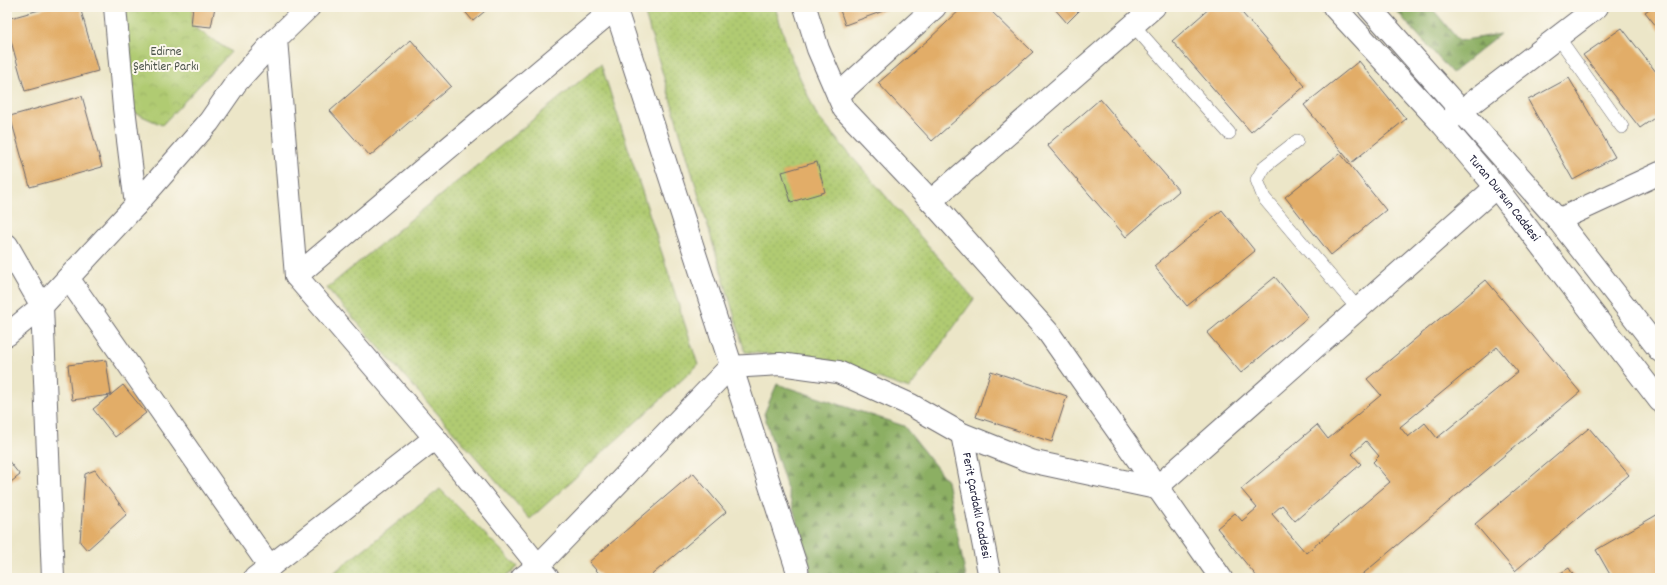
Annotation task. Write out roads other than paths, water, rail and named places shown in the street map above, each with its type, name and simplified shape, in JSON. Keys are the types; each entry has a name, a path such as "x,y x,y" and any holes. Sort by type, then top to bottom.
{"street":[{"path":"115,7 124,108 136,205"},
{"path":"7,335 42,306 136,205 209,122 236,83 276,39 309,7"},
{"path":"805,7 818,49 844,109 931,201 1048,332 1156,488 1221,578"},
{"path":"838,95 935,7"},
{"path":"931,201 1154,7"},
{"name":"Turan Dursun Caddesi","path":"1334,7 1443,125 1496,187 1660,401"},
{"name":"Turan Dursun Caddesi","path":"1370,7 1558,220 1660,350"},
{"path":"1443,125 1597,7"},
{"path":"296,276 615,8 730,367 797,569 798,578"},
{"path":"276,39 296,276 435,438 536,574 730,367 780,364 838,372 911,405 962,434 1030,461 1156,488"},
{"path":"1558,220 1660,174"},
{"path":"1156,488 1496,187"},
{"path":"7,245 42,306 53,578"},
{"path":"68,278 263,572 435,438"},
{"name":"Ferit Çardaklı Caddesi","path":"962,434 990,578"}],"lane":[{"path":"1133,25 1229,133"},
{"path":"1558,37 1622,127"},
{"path":"1298,142 1265,166 1257,180 1264,198 1358,309"}],"park label":[{"name":"Edirne Şehitler Parkı","path":"166,60"}]}
